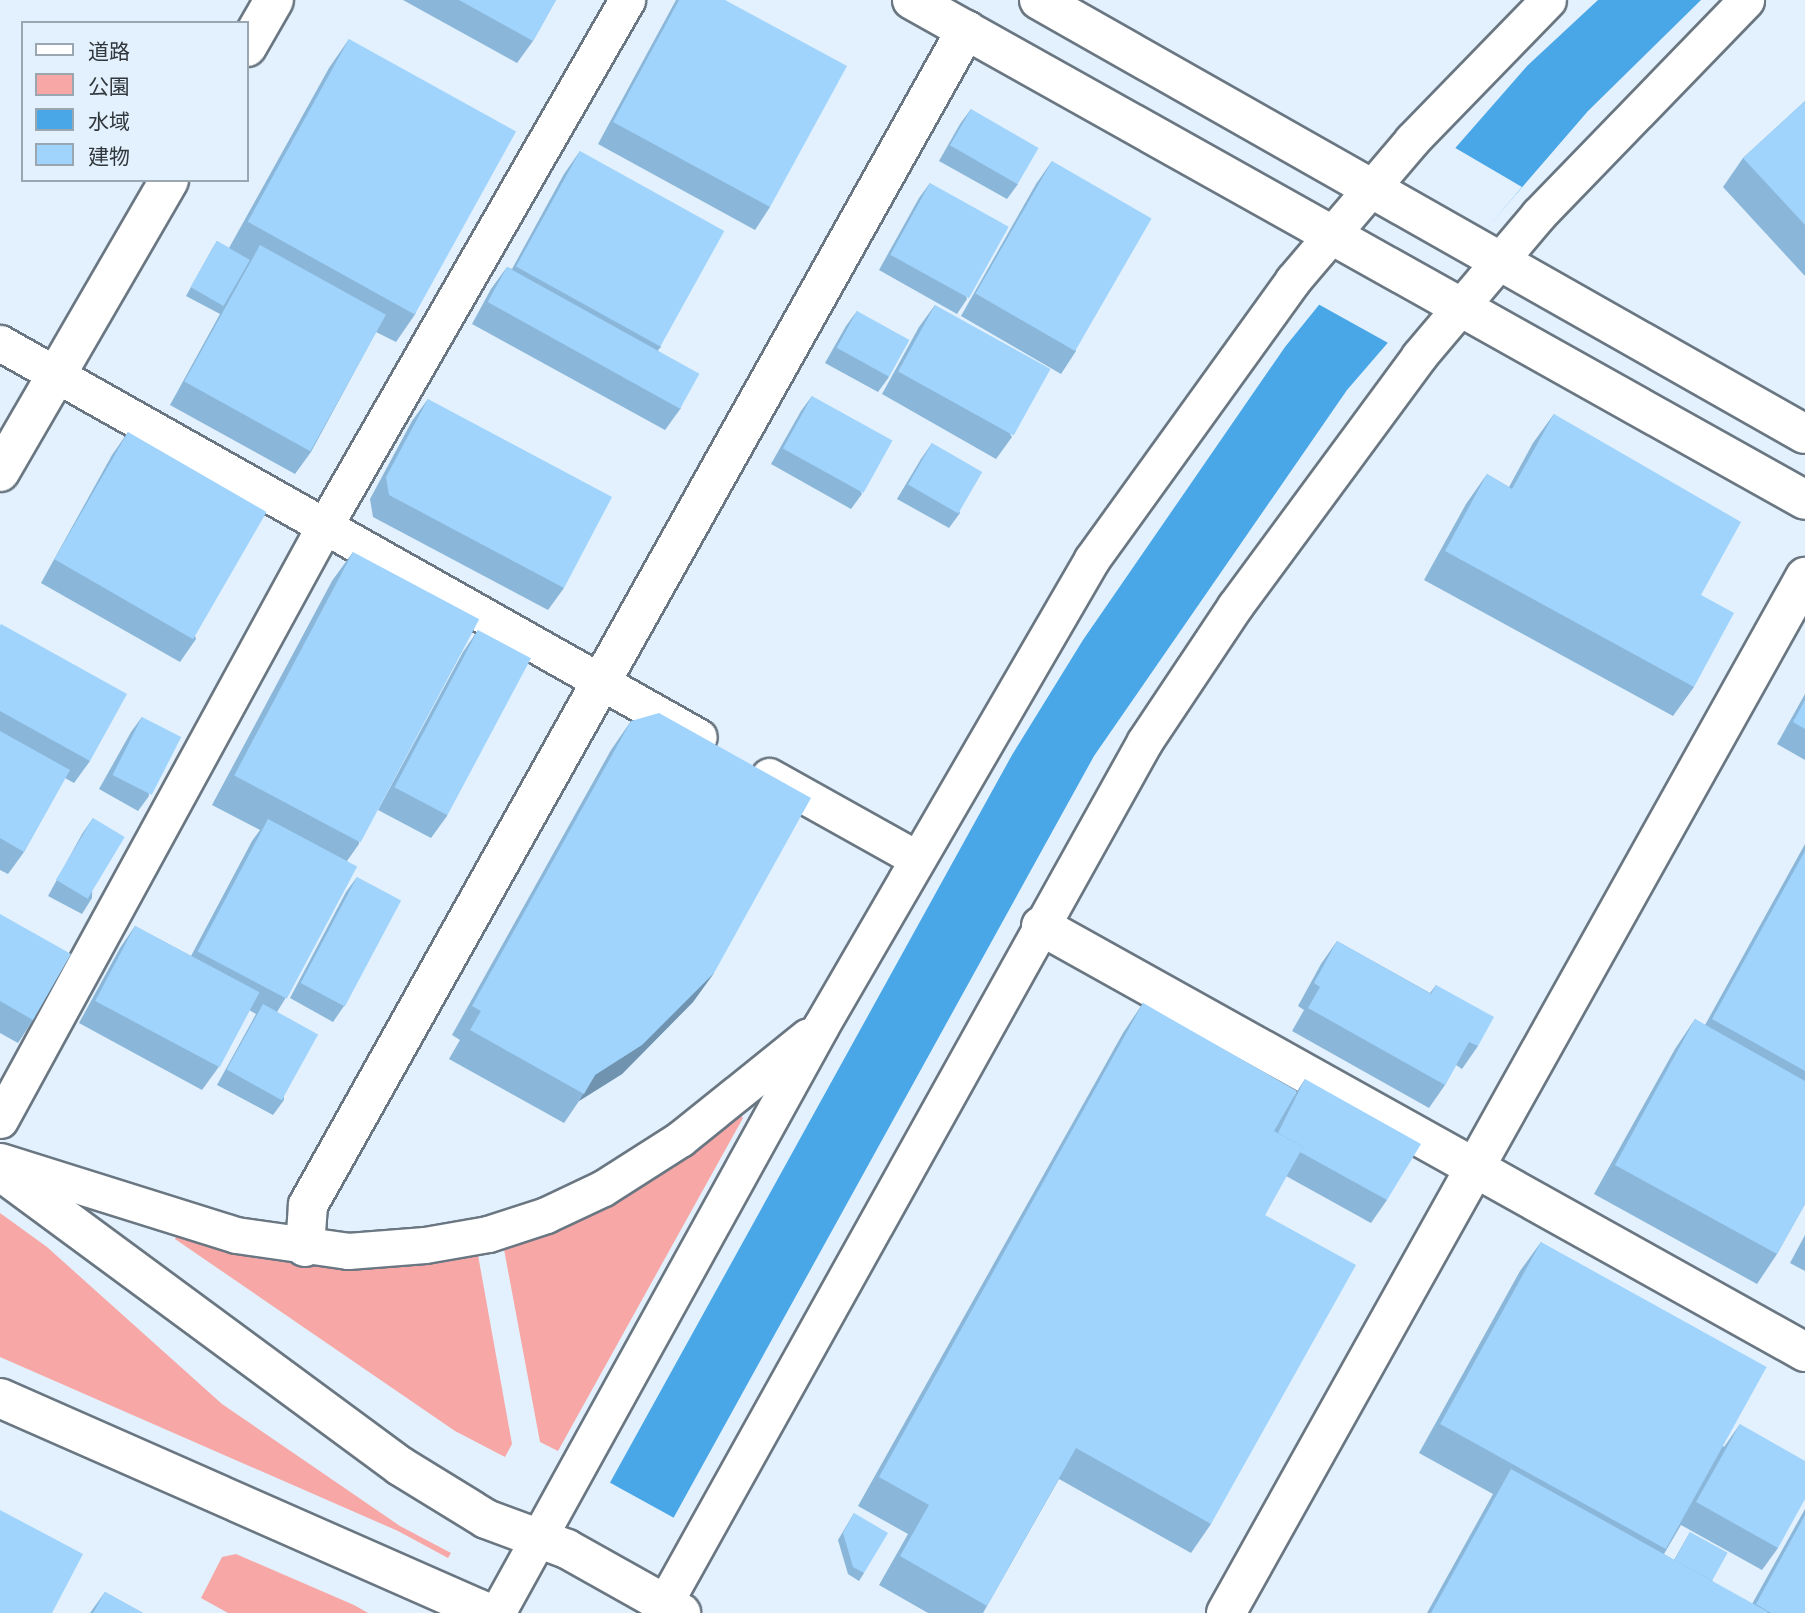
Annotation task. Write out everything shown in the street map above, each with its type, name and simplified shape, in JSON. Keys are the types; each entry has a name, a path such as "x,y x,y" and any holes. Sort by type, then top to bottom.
{"street":[{"path":"248,45 274,0"},
{"path":"0,1120 325,525 627,0"},
{"path":"912,0 1805,500"},
{"path":"1039,0 1805,434"},
{"path":"497,1613 552,1544 821,1026 916,858 1092,559 1236,354 1347,243 1548,0"},
{"path":"0,1171 400,1466 486,1518 552,1544 660,1605 1145,741 1235,606 1357,436 1447,300 1485,255 1538,215 1746,0"},
{"path":"305,1247 308,1205 966,30"},
{"path":"0,472 168,182"},
{"path":"0,343 916,858"},
{"path":"1226,1613 1805,577"},
{"path":"1041,926 1805,1352"},
{"path":"0,1161 236,1235 305,1247 348,1251 425,1245 488,1234 546,1215 603,1188 680,1139 821,1026"},
{"path":"0,1398 488,1613"}],"green space":[{"path":"740,1115 743,1118 558,1451 540,1442 503,1244 594,1212"},
{"path":"0,1213 47,1247 222,1404 400,1526 451,1553 448,1558 398,1531 0,1357"},
{"path":"177,1235 255,1258 327,1267 402,1266 478,1255 512,1444 505,1457 455,1431 175,1239"},
{"path":"236,1554 368,1613 228,1613 201,1598 222,1557"}],"water":[{"path":"1598,0 1701,0 1588,111 1347,390 1094,756 621,1613 538,1613 1012,755 1083,640 1285,347 1331,290 1527,66"}],"pier":[{"path":"1452,146 1522,187 1390,344 1318,304"},
{"path":"607,1481 676,1519 624,1613 534,1613"}],"building":[{"path":"459,0 556,0 533,41"},
{"path":"679,0 725,0 847,66 770,207 613,122"},
{"path":"349,39 516,132 415,314 248,222"},
{"path":"1805,101 1805,225 1743,158"},
{"path":"971,109 1039,148 1018,184 950,145"},
{"path":"580,151 724,231 660,346 516,266"},
{"path":"1052,161 1152,218 1075,351 976,294"},
{"path":"930,183 1009,227 969,298 890,255"},
{"path":"217,241 250,260 223,306 190,287"},
{"path":"260,245 386,315 310,451 184,381"},
{"path":"507,267 699,374 680,409 488,302"},
{"path":"935,305 1050,369 1014,435 898,371"},
{"path":"857,311 909,340 889,377 837,348"},
{"path":"812,396 892,441 863,493 783,448"},
{"path":"428,399 612,497 564,588 389,495 386,477"},
{"path":"1554,414 1741,522 1701,595 1734,613 1694,687 1445,551 1487,474 1512,489"},
{"path":"128,432 267,512 193,639 55,559"},
{"path":"932,443 982,472 958,514 908,485"},
{"path":"353,552 479,619 360,843 234,775"},
{"path":"1,624 127,694 90,761 0,711"},
{"path":"478,630 531,658 447,815 394,787"},
{"path":"1805,700 1805,729 1793,722"},
{"path":"659,713 811,798 714,973 642,1045 595,1075 584,1094 470,1030 481,1011 472,1006 631,721"},
{"path":"142,717 181,737 152,795 112,775"},
{"path":"0,731 70,770 24,852 0,838"},
{"path":"93,818 125,837 88,899 56,880"},
{"path":"268,819 357,866 287,999 198,951"},
{"path":"1805,851 1805,1071 1712,1019"},
{"path":"357,877 401,900 345,1006 301,983"},
{"path":"0,914 71,954 33,1020 0,1001"},
{"path":"135,926 259,992 220,1067 95,1001"},
{"path":"1337,941 1431,994 1436,985 1494,1017 1478,1046 1469,1042 1445,1085 1308,1008 1320,987 1314,983"},
{"path":"1143,1003 1297,1091 1274,1131 1303,1147 1265,1215 1356,1265 1211,1524 1076,1448 987,1606 900,1556 929,1505 879,1477"},
{"path":"263,1004 318,1035 282,1100 227,1070"},
{"path":"1695,1019 1805,1081 1805,1204 1777,1254 1615,1165"},
{"path":"1305,1079 1421,1144 1387,1200 1300,1152 1303,1147 1278,1133"},
{"path":"1541,1242 1767,1367 1666,1549 1440,1424"},
{"path":"1740,1424 1805,1461 1805,1499 1778,1548 1696,1502"},
{"path":"1511,1469 1768,1612 1431,1613"},
{"path":"0,1510 83,1554 52,1613 0,1613"},
{"path":"854,1513 888,1533 864,1573 853,1567 843,1533"},
{"path":"1805,1515 1805,1613 1771,1613 1756,1604"},
{"path":"1690,1532 1728,1553 1712,1581 1674,1560"},
{"path":"105,1592 143,1613 93,1613"}]}
